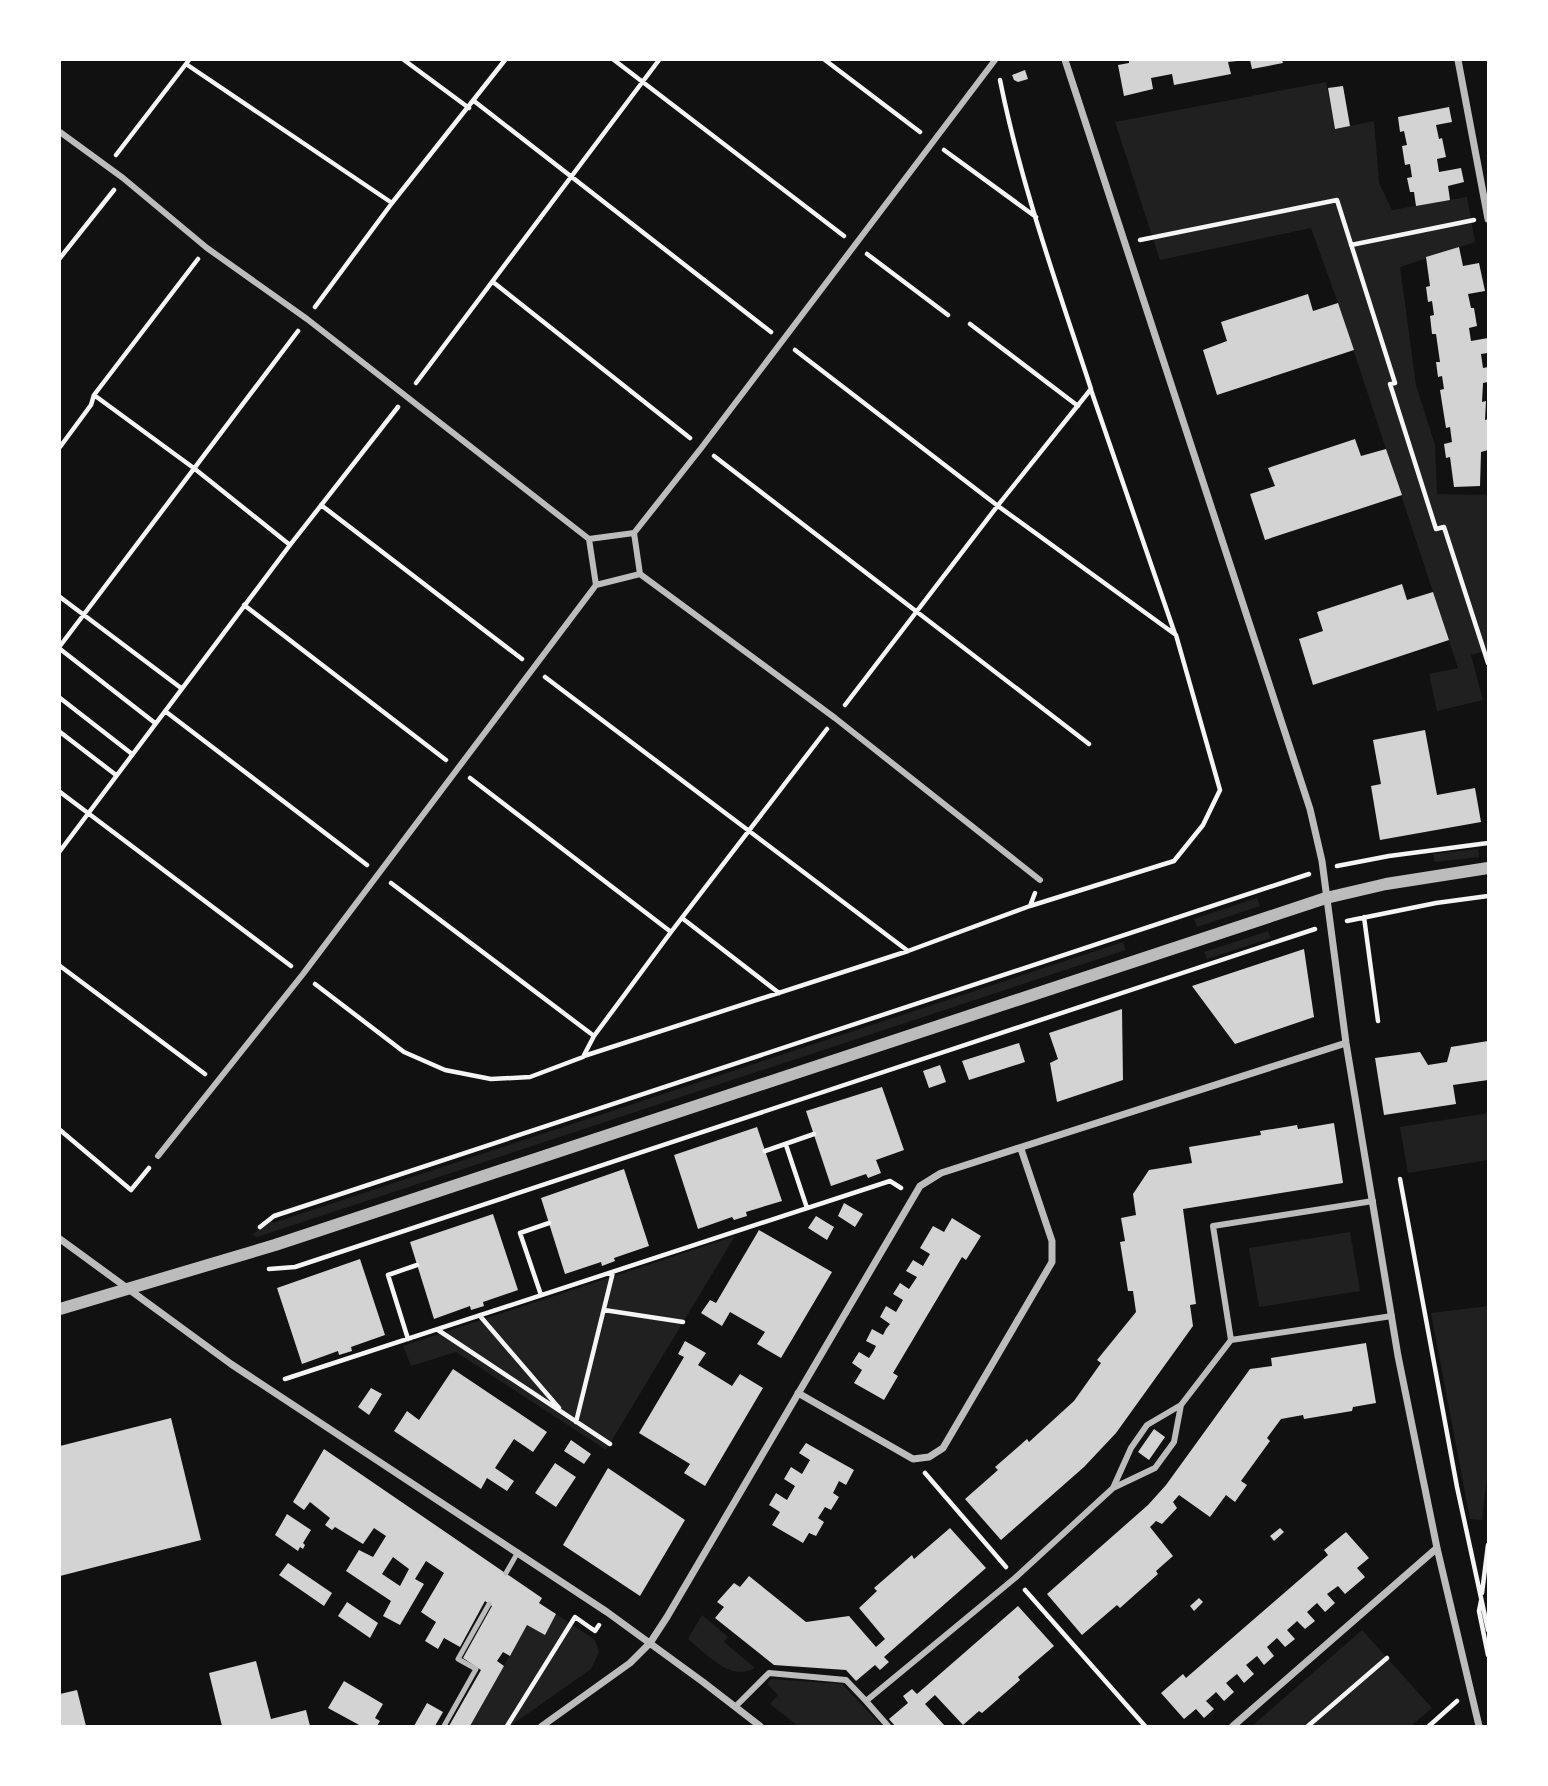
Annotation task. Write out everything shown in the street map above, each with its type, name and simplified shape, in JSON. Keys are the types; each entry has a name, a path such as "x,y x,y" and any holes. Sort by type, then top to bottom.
{"street":[{"path":"589,539 634,533 995,60"},
{"path":"1065,60 1310,809 1323,869 1346,1043 1392,1316 1437,1548 1479,1727"},
{"path":"1458,60 1488,218"},
{"path":"60,132 123,178 207,248 307,319 589,539 596,585"},
{"path":"634,533 640,574 835,718 1040,880"},
{"path":"159,1156 303,974 596,585 640,574"},
{"path":"60,1309 243,1255 1326,898 1386,884 1489,868"},
{"path":"542,1727 630,1663 650,1643 920,1186 941,1173 1346,1043"},
{"path":"798,1393 913,1459 929,1457 943,1448 1052,1262 1052,1241 1021,1149"},
{"path":"1231,1340 1213,1226 1373,1201"},
{"path":"60,1239 231,1364 607,1612 736,1706 760,1727"},
{"path":"1114,1488 1131,1448 1147,1425 1181,1405 1231,1340 1392,1316"},
{"path":"866,1702 1015,1578 1114,1488 1155,1468 1174,1442 1181,1405"},
{"path":"1233,1727 1437,1548"},
{"path":"736,1706 769,1673 846,1680 888,1727"}],"lane":[{"path":"506,1573 519,1552"},
{"path":"444,1727 476,1669 458,1658 489,1604"}],"path":[{"path":"404,60 469,108"},
{"path":"155,723 60,648 392,203 505,60"},
{"path":"614,60 948,315"},
{"path":"60,851 659,60"},
{"path":"107,167 188,62 392,203"},
{"path":"60,792 404,1052 445,1070 491,1079 530,1077 583,1057 908,951 1030,906 1174,861 1203,825 1220,790 1175,635 1091,389 1015,144 1000,80"},
{"path":"474,101 570,178 998,506 1175,635"},
{"path":"60,258 123,178"},
{"path":"1126,243 1336,200 1395,383 1390,384 1436,529 1444,527 1489,663"},
{"path":"1351,244 1488,218"},
{"path":"60,447 91,405 94,395 207,248"},
{"path":"493,282 702,447 1088,744"},
{"path":"971,324 1078,406"},
{"path":"583,1057 594,1036 682,918 1091,389"},
{"path":"94,395 195,469 290,545"},
{"path":"320,505 908,951"},
{"path":"60,597 181,688"},
{"path":"60,698 132,754"},
{"path":"164,711 594,1036"},
{"path":"60,732 116,775"},
{"path":"1489,843 1389,856 1323,869 274,1216 249,1236 243,1255 261,1269 295,1267 1329,925 1436,903 1489,896"},
{"path":"1030,906 1040,880"},
{"path":"1364,917 1378,1021"},
{"path":"682,918 779,993"},
{"path":"60,966 216,1083"},
{"path":"60,1130 131,1190 159,1156"},
{"path":"765,1151 814,1134"},
{"path":"786,1144 807,1208"},
{"path":"1400,1179 1457,1487 1489,1630"},
{"path":"265,1385 890,1181 914,1196"},
{"path":"541,1295 520,1233 549,1223"},
{"path":"408,1339 388,1275 417,1265"},
{"path":"576,1422 613,1272"},
{"path":"604,1310 683,1322"},
{"path":"480,1315 564,1413"},
{"path":"438,1330 610,1444"},
{"path":"913,1459 1146,1727"},
{"path":"1489,1545 1479,1611 1489,1655"},
{"path":"507,1727 575,1617 595,1631 607,1612"},
{"path":"1308,1727 1387,1658"},
{"path":"1429,1727 1460,1699 1472,1696"}],"shaded area":[{"path":"1326,82 1335,129 1374,121 1379,183 1392,210 1467,197 1475,242 1400,267 1416,385 1435,445 1437,494 1488,495 1488,650 1471,655 1483,700 1437,711 1429,674 1458,668 1311,228 1160,260 1115,122"},
{"path":"1478,849 1479,857 1435,862 1433,854"},
{"path":"1257,898 1260,906 1197,927 1194,919"},
{"path":"1268,931 1271,938 1207,959 1204,952"},
{"path":"1123,942 1126,950 257,1237 252,1235 272,1220 273,1223"},
{"path":"1488,1113 1488,1160 1408,1173 1400,1127"},
{"path":"1350,1232 1360,1291 1259,1307 1249,1248"},
{"path":"735,1236 606,1450 456,1352 411,1366 403,1346"},
{"path":"1488,1306 1488,1468 1482,1520 1470,1519 1431,1313"},
{"path":"556,1614 595,1640 599,1652 591,1669 510,1726 470,1726 527,1625 545,1634"},
{"path":"702,1615 728,1637 724,1642 755,1668 746,1672 728,1669 688,1639"},
{"path":"1362,1630 1432,1708 1411,1726 1252,1726"},
{"path":"771,1679 842,1684 882,1726 798,1726 770,1704 778,1695 767,1684"}],"building":[{"path":"1129,60 1237,61 1228,62 1231,74 1174,85 1172,74 1151,78 1153,89 1124,96 1118,65 1129,63"},
{"path":"1250,60 1282,60 1283,63 1252,69"},
{"path":"1025,70 1028,79 1018,82 1014,80 1012,75"},
{"path":"1343,86 1350,126 1335,129 1328,88"},
{"path":"1449,107 1452,122 1436,125 1446,157 1437,159 1439,172 1461,168 1464,182 1448,186 1450,200 1416,206 1414,192 1410,192 1407,178 1412,177 1410,164 1405,165 1402,146 1407,145 1404,131 1400,132 1398,117"},
{"path":"1459,247 1463,266 1479,263 1485,291 1468,294 1477,326 1469,328 1471,341 1488,338 1488,353 1481,354 1483,368 1488,367 1488,382 1483,383 1482,402 1486,401 1488,450 1481,452 1480,486 1454,487 1450,457 1446,458 1444,444 1452,442 1450,427 1446,428 1440,390 1444,389 1442,376 1438,377 1436,362 1440,362 1436,334 1432,334 1430,316 1434,315 1432,301 1428,302 1426,287 1430,286 1426,257"},
{"path":"1308,294 1313,311 1338,303 1354,350 1217,395 1203,350 1227,341 1221,322"},
{"path":"1355,439 1361,456 1386,449 1402,495 1265,540 1250,494 1275,486 1268,468"},
{"path":"1402,584 1407,600 1433,592 1449,640 1313,685 1299,639 1323,631 1317,612"},
{"path":"1425,730 1437,795 1475,788 1481,822 1380,840 1371,786 1381,784 1373,740"},
{"path":"1304,949 1314,1017 1235,1044 1192,986"},
{"path":"1122,1009 1123,1080 1057,1102 1050,1063 1058,1059 1049,1033"},
{"path":"1488,1041 1488,1080 1453,1085 1456,1104 1384,1115 1375,1058 1420,1052 1428,1065 1447,1062 1451,1047"},
{"path":"1019,1043 1025,1062 969,1080 962,1061"},
{"path":"940,1065 946,1082 929,1088 923,1071"},
{"path":"882,1087 904,1150 876,1160 881,1173 868,1178 866,1174 831,1186 806,1111"},
{"path":"1334,1123 1343,1183 1183,1209 1196,1304 1190,1305 1193,1326 1116,1433 1084,1467 1001,1540 965,1499 998,1470 995,1467 1027,1439 1029,1442 1074,1401 1101,1363 1097,1360 1136,1312 1133,1291 1128,1291 1120,1242 1125,1241 1121,1218 1136,1215 1133,1194 1149,1170 1192,1163 1189,1147 1261,1135 1260,1131"},
{"path":"757,1127 782,1201 746,1212 747,1216 734,1220 732,1217 698,1229 674,1155"},
{"path":"624,1169 649,1246 614,1258 615,1261 602,1266 601,1262 565,1274 541,1198"},
{"path":"844,1203 863,1214 855,1227 838,1216"},
{"path":"493,1214 518,1290 483,1302 484,1306 471,1310 470,1306 434,1319 410,1242"},
{"path":"816,1216 834,1227 827,1240 808,1228"},
{"path":"952,1218 981,1236 966,1260 962,1257 893,1373 898,1376 884,1400 854,1383 862,1370 852,1363 859,1352 869,1358 876,1346 866,1341 872,1329 883,1335 890,1324 880,1317 886,1306 896,1312 903,1300 893,1294 900,1283 909,1289 917,1277 906,1271 913,1260 923,1266 930,1254 920,1248 933,1226 944,1232"},
{"path":"759,1230 832,1272 781,1358 757,1344 765,1332 730,1312 722,1326 701,1313 710,1300 716,1303"},
{"path":"360,1259 385,1335 351,1347 352,1351 339,1355 338,1351 302,1364 277,1288"},
{"path":"685,1341 706,1353 698,1365 732,1386 740,1374 763,1388 705,1486 684,1473 690,1464 639,1433 684,1357 678,1354"},
{"path":"1366,1343 1376,1403 1353,1407 1352,1411 1304,1419 1303,1415 1281,1419 1267,1438 1270,1441 1241,1481 1247,1485 1235,1502 1226,1495 1210,1517 1179,1495 1173,1502 1177,1508 1162,1524 1156,1521 1150,1527 1173,1556 1156,1571 1158,1574 1120,1608 1117,1605 1082,1635 1047,1594 1148,1505 1166,1485 1250,1369 1272,1366 1271,1358"},
{"path":"453,1369 547,1432 533,1452 514,1439 495,1468 514,1481 507,1491 487,1478 481,1489 394,1431 407,1411 419,1420"},
{"path":"371,1388 382,1394 369,1415 358,1407"},
{"path":"171,1418 201,1540 60,1576 60,1446"},
{"path":"1154,1429 1165,1437 1149,1460 1138,1452"},
{"path":"571,1440 591,1454 584,1464 564,1451"},
{"path":"806,1443 854,1470 846,1485 839,1481 833,1493 839,1497 831,1510 825,1507 818,1518 824,1522 816,1536 809,1533 803,1543 772,1525 780,1512 769,1505 776,1493 787,1500 795,1486 784,1479 791,1467 802,1474 810,1460 799,1453"},
{"path":"324,1449 542,1598 539,1603 556,1614 545,1635 527,1625 510,1656 503,1652 497,1661 504,1666 470,1726 449,1726 481,1670 463,1658 492,1606 485,1601 460,1647 444,1638 438,1649 425,1641 436,1622 421,1612 444,1573 426,1561 415,1579 424,1584 400,1625 383,1616 391,1601 346,1571 359,1550 373,1557 386,1536 374,1528 363,1544 335,1527 332,1530 325,1525 330,1518 310,1502 304,1510 293,1502","holes":["393,1557 409,1569 400,1586 382,1574"]},
{"path":"555,1463 576,1477 556,1507 535,1493"},
{"path":"608,1468 685,1520 640,1596 563,1545"},
{"path":"287,1514 311,1530 303,1543 303,1549 300,1547 298,1551 275,1535"},
{"path":"950,1528 986,1568 884,1657 889,1662 880,1670 875,1665 856,1681 846,1670 774,1665 715,1618 724,1607 717,1602 734,1583 740,1587 749,1576 806,1622 849,1616 876,1647 885,1639 859,1608 877,1591 874,1588 912,1555 914,1559"},
{"path":"1280,1528 1284,1532 1274,1541 1270,1536"},
{"path":"1346,1532 1369,1558 1357,1568 1365,1577 1345,1594 1338,1586 1327,1594 1335,1603 1325,1612 1317,1603 1307,1612 1315,1621 1305,1629 1297,1621 1287,1630 1295,1639 1285,1647 1277,1638 1267,1647 1274,1656 1264,1665 1257,1656 1246,1665 1254,1674 1244,1683 1237,1674 1226,1683 1234,1692 1224,1701 1216,1692 1206,1701 1214,1709 1204,1718 1196,1709 1184,1719 1161,1693 1183,1674 1186,1678 1328,1555 1324,1550"},
{"path":"288,1563 332,1593 324,1606 279,1575"},
{"path":"1199,1598 1203,1602 1194,1611 1190,1606"},
{"path":"347,1602 378,1623 370,1638 338,1616"},
{"path":"1018,1606 1054,1646 1018,1677 1020,1680 982,1713 979,1711 963,1725 935,1695 925,1704 945,1726 895,1726 889,1719 908,1703 903,1696 912,1689 917,1694"},
{"path":"256,1661 271,1719 306,1710 310,1726 222,1726 209,1673"},
{"path":"344,1681 383,1704 375,1718 380,1721 377,1726 361,1726 328,1708"},
{"path":"77,1690 86,1726 60,1726 60,1694"},
{"path":"427,1703 443,1712 435,1726 414,1726"}]}
